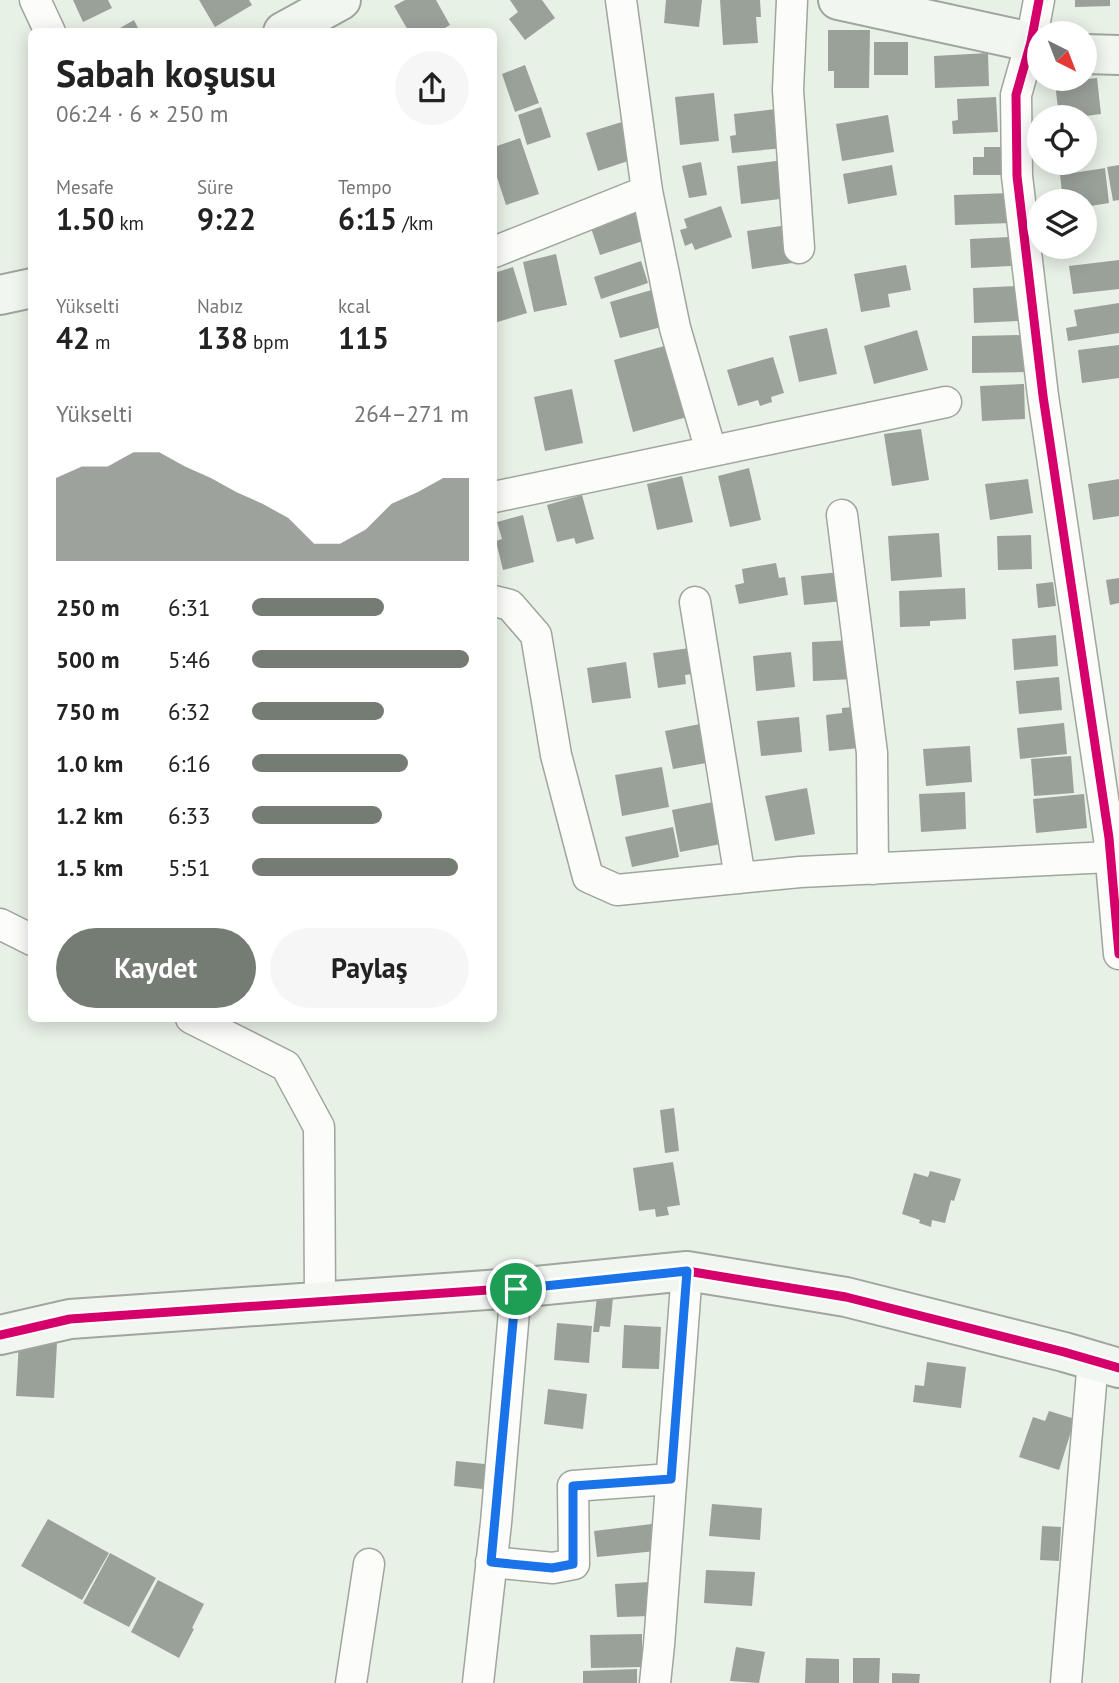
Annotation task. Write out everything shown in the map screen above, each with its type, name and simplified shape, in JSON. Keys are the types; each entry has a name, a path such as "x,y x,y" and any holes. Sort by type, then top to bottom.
{"street":[{"path":"35,0 48,28"},
{"path":"290,28 341,0"},
{"path":"621,0 647,191 675,328 711,451"},
{"path":"792,0 788,90 799,248"},
{"path":"838,0 1027,41"},
{"path":"1037,21 1039,0"},
{"path":"1097,54 1119,55"},
{"path":"1027,65 1016,95 1017,176 1043,396 1113,844 1119,954"},
{"path":"497,251 647,191"},
{"path":"0,295 28,289"},
{"path":"497,496 946,402"},
{"path":"842,515 872,752 873,869"},
{"path":"497,602 510,605 536,635 556,755 588,877 617,890 800,872 873,869 1113,844"},
{"path":"695,603 740,878"},
{"path":"0,924 28,938"},
{"path":"199,1022 286,1066 319,1128 320,1302"},
{"path":"0,1335 70,1319 516,1289 687,1271 846,1297 1106,1364 1066,1683"},
{"path":"655,1683 687,1271"},
{"path":"478,1683 516,1289"},
{"path":"491,1562 552,1568 573,1564 573,1486 671,1479"},
{"path":"351,1683 369,1564"}],"building":[{"path":"73,0 108,0 112,8 83,22"},
{"path":"199,0 249,0 252,5 215,27"},
{"path":"405,0 436,0 450,25 445,28 407,28 394,6"},
{"path":"510,0 542,0 555,18 525,40 509,19 518,12"},
{"path":"666,0 702,0 699,27 664,23"},
{"path":"720,0 760,0 761,17 756,17 758,43 723,45"},
{"path":"1075,0 1110,0 1110,6 1075,7"},
{"path":"134,20 138,28 120,28"},
{"path":"828,30 870,30 869,88 834,88 834,71 828,71"},
{"path":"874,42 908,42 908,75 874,75"},
{"path":"988,53 989,86 935,88 934,56"},
{"path":"525,65 539,103 515,112 502,74"},
{"path":"1097,78 1101,114 1097,115 1097,105 1058,105 1056,91 1097,91"},
{"path":"714,93 719,141 680,145 675,97"},
{"path":"996,97 998,132 953,134 952,121 958,120 957,99"},
{"path":"541,107 551,137 527,145 518,115"},
{"path":"776,109 784,148 732,153 730,136 736,135 734,114"},
{"path":"888,115 894,152 842,161 836,124"},
{"path":"625,121 637,158 598,171 586,133"},
{"path":"520,138 539,194 506,205 497,177 497,146"},
{"path":"984,147 1004,147 1003,175 973,175 973,157 984,157"},
{"path":"784,160 788,198 741,204 737,166"},
{"path":"701,162 707,195 689,198 682,166"},
{"path":"892,165 897,195 848,204 843,174"},
{"path":"1119,165 1119,200 1113,201 1107,167"},
{"path":"1105,168 1109,203 1097,205 1097,189 1062,189 1060,175 1097,175 1097,169"},
{"path":"1010,193 1011,223 955,225 954,195"},
{"path":"721,206 732,237 695,250 692,243 685,246 680,230 687,228 684,219"},
{"path":"634,211 643,241 600,255 590,225"},
{"path":"788,225 799,262 752,269 747,231"},
{"path":"1009,237 1011,266 971,268 970,239"},
{"path":"556,254 567,305 534,312 523,262"},
{"path":"1119,260 1119,289 1073,294 1069,266"},
{"path":"641,261 648,283 601,299 594,277"},
{"path":"906,265 911,290 888,294 890,307 861,312 854,274"},
{"path":"513,267 527,313 497,322 497,272"},
{"path":"1017,286 1018,321 974,323 973,288"},
{"path":"655,289 665,326 620,338 610,302"},
{"path":"1119,303 1119,333 1068,341 1066,328 1077,326 1074,310"},
{"path":"827,328 837,374 799,382 789,336"},
{"path":"917,330 928,370 874,384 864,346"},
{"path":"1024,335 1025,372 972,373 972,336"},
{"path":"668,345 687,417 633,432 614,360"},
{"path":"1119,345 1119,378 1082,383 1078,350"},
{"path":"773,357 784,393 771,397 772,402 760,406 758,400 738,406 727,370"},
{"path":"1024,384 1025,419 982,421 980,386"},
{"path":"572,389 583,443 545,451 534,397"},
{"path":"921,429 929,480 892,486 884,434"},
{"path":"749,468 761,520 730,527 718,476"},
{"path":"682,476 693,522 657,530 647,484"},
{"path":"1028,479 1033,513 990,520 985,484"},
{"path":"1119,479 1119,516 1093,520 1088,484"},
{"path":"582,495 594,539 576,544 574,538 557,542 547,505"},
{"path":"523,515 534,562 503,570 497,545 497,541 502,539 497,522"},
{"path":"939,533 942,577 891,581 888,536"},
{"path":"1031,535 1032,569 998,570 997,536"},
{"path":"776,563 779,578 785,577 788,595 739,604 735,585 744,583 742,569"},
{"path":"840,572 843,601 804,605 801,576"},
{"path":"1119,578 1119,603 1110,605 1106,580"},
{"path":"1053,582 1056,606 1038,608 1036,584"},
{"path":"965,588 966,619 930,621 930,626 900,627 899,591"},
{"path":"1056,635 1058,666 1014,670 1012,639"},
{"path":"853,640 854,679 813,681 812,642"},
{"path":"690,648 693,674 685,675 686,684 658,688 653,653"},
{"path":"791,652 795,687 756,691 753,656"},
{"path":"626,662 631,698 592,703 587,668"},
{"path":"1059,677 1062,710 1019,714 1016,681"},
{"path":"865,706 869,747 829,751 826,715 842,713 842,708"},
{"path":"799,717 802,752 761,756 757,721"},
{"path":"705,723 712,762 673,769 665,731"},
{"path":"1064,723 1067,754 1020,759 1017,728"},
{"path":"970,746 972,782 926,786 923,749"},
{"path":"1071,756 1074,793 1034,796 1031,759"},
{"path":"662,767 669,807 622,816 615,775"},
{"path":"807,788 815,834 775,841 765,796"},
{"path":"965,792 966,829 921,832 919,794"},
{"path":"1084,794 1087,828 1036,833 1033,799"},
{"path":"713,802 721,844 680,852 672,810"},
{"path":"673,827 679,857 632,867 625,837"},
{"path":"674,1108 679,1151 665,1153 660,1110"},
{"path":"673,1162 680,1205 667,1207 669,1215 656,1217 655,1209 639,1211 633,1168"},
{"path":"930,1171 961,1179 954,1201 951,1200 945,1223 932,1220 931,1227 902,1214 914,1173 928,1177"},
{"path":"597,1296 613,1298 610,1327 600,1326 599,1332 593,1332"},
{"path":"557,1323 592,1326 589,1363 554,1360"},
{"path":"624,1325 661,1327 659,1369 622,1368"},
{"path":"19,1341 57,1343 54,1398 16,1396"},
{"path":"927,1362 966,1367 961,1408 913,1402 915,1385 924,1386"},
{"path":"548,1389 587,1394 583,1429 544,1424"},
{"path":"1049,1411 1075,1419 1059,1470 1019,1457 1033,1417 1045,1421"},
{"path":"456,1461 494,1465 492,1490 454,1486"},
{"path":"712,1504 762,1508 760,1540 709,1536"},
{"path":"48,1519 109,1553 82,1600 21,1566"},
{"path":"652,1524 656,1551 597,1557 594,1531"},
{"path":"1042,1526 1061,1527 1059,1561 1040,1560"},
{"path":"110,1553 156,1578 129,1627 83,1603"},
{"path":"706,1570 755,1572 752,1606 704,1603"},
{"path":"158,1580 204,1604 179,1658 131,1632"},
{"path":"650,1582 652,1616 617,1617 615,1584"},
{"path":"642,1634 642,1667 591,1668 590,1635"},
{"path":"736,1647 765,1652 759,1683 730,1681"},
{"path":"806,1658 839,1659 839,1683 805,1683"},
{"path":"853,1658 880,1658 879,1683 853,1683"},
{"path":"637,1669 637,1683 583,1683 583,1671"},
{"path":"892,1673 920,1674 919,1683 892,1683"}],"cycle path":[{"path":"1039,0 1031,42 1016,95 1017,176 1043,396 1109,838 1119,954"},
{"path":"0,1335 70,1319 516,1288 687,1271 846,1297 1119,1368"}],"route":[{"path":"687,1271 671,1479 573,1486 573,1564 552,1568 491,1562 516,1289 687,1271"}]}
